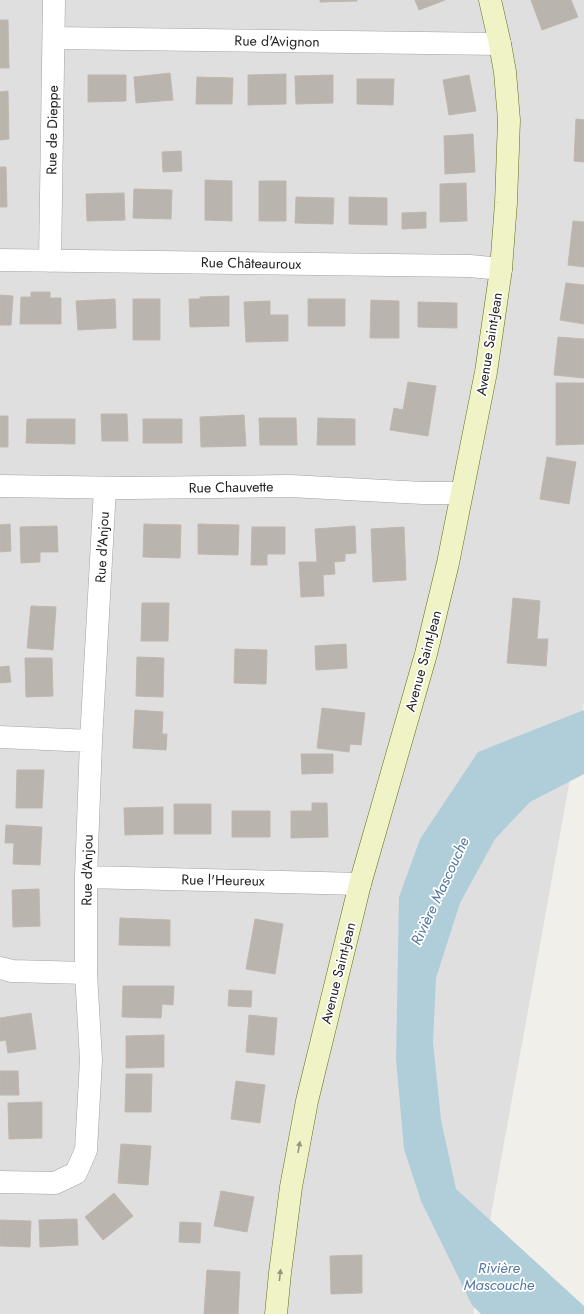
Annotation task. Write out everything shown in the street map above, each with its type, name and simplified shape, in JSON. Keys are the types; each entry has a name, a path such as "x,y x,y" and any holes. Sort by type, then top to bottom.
{"street":[{"name":"Rue de Dieppe","path":"50,261 54,0"},
{"name":"Avenue Saint-Jean","path":"276,1314 291,1187 307,1100 360,884 426,654 448,563 486,372 501,269 506,203 509,120 500,44 490,0"},
{"name":"Rue d'Avignon","path":"54,38 500,44"},
{"name":"Rue Châteauroux","path":"0,260 470,266 501,269"},
{"name":"Rue Chauvette","path":"0,486 105,488 290,486 423,493 461,493"},
{"name":"Rue d'Anjou","path":"0,1182 55,1183 76,1173 86,1150 91,1060 86,973 86,877 91,741 105,488"},
{"path":"0,737 91,741"},
{"name":"Rue l'Heureux","path":"86,877 360,884"},
{"path":"0,968 12,971 86,973"}],"shaded area":[{"path":"0,0 584,0 584,702 473,1314 0,1314"}],"water":[{"name":"Rivière Mascouche","path":"584,710 584,774 530,802 495,839 460,903 436,978 433,1042 441,1120 456,1189 584,1306 584,1314 481,1314 472,1305 421,1201 404,1149 396,1059 399,897 420,839 478,752"}],"building":[{"path":"320,0 357,0 357,1 320,2"},
{"path":"415,0 445,0 419,10"},
{"path":"531,0 571,0 578,17 542,30"},
{"path":"0,20 8,20 9,68 0,68"},
{"path":"170,73 173,100 136,103 134,77"},
{"path":"286,74 286,104 248,105 248,75"},
{"path":"88,75 126,75 126,101 88,102"},
{"path":"333,75 333,103 296,104 295,76"},
{"path":"469,75 476,111 449,115 443,80"},
{"path":"197,77 233,78 232,104 196,104"},
{"path":"357,79 394,79 393,105 357,104"},
{"path":"8,91 9,139 0,140 0,92"},
{"path":"576,119 584,120 584,162 574,161"},
{"path":"473,134 475,172 445,174 444,136"},
{"path":"181,151 182,171 163,172 162,152"},
{"path":"0,167 6,167 7,207 0,207"},
{"path":"205,180 232,181 232,221 205,220"},
{"path":"259,181 286,181 286,221 259,221"},
{"path":"466,183 467,221 440,222 440,184"},
{"path":"134,189 172,190 171,219 133,218"},
{"path":"124,193 125,220 87,221 86,194"},
{"path":"296,197 334,198 333,224 295,223"},
{"path":"349,197 387,198 387,225 349,224"},
{"path":"426,212 426,228 402,229 402,213"},
{"path":"573,221 584,222 584,267 568,265"},
{"path":"566,283 584,285 584,324 560,320"},
{"path":"31,292 50,292 50,298 61,298 61,324 20,324 21,297 31,297"},
{"path":"0,295 13,296 11,325 0,325"},
{"path":"229,296 229,326 190,327 189,299"},
{"path":"115,299 116,328 78,330 76,301"},
{"path":"133,299 160,299 160,340 133,340"},
{"path":"308,299 345,299 345,326 308,326"},
{"path":"371,300 399,301 399,338 370,338"},
{"path":"270,301 270,315 288,315 288,341 246,342 244,302"},
{"path":"418,302 457,303 457,328 418,327"},
{"path":"558,337 584,339 584,378 554,375"},
{"path":"408,382 436,386 428,436 390,430 394,408 403,410"},
{"path":"556,383 584,383 584,444 556,445"},
{"path":"101,414 127,414 128,441 102,441"},
{"path":"244,415 246,446 201,447 200,417"},
{"path":"0,416 8,416 8,447 0,447"},
{"path":"259,418 296,418 297,445 260,445"},
{"path":"318,418 355,419 355,445 317,445"},
{"path":"27,419 75,419 75,444 26,443"},
{"path":"143,419 182,419 182,443 143,443"},
{"path":"547,457 576,462 569,504 540,499"},
{"path":"10,524 11,551 0,552 0,525"},
{"path":"144,524 181,525 180,558 143,557"},
{"path":"198,524 239,525 238,555 198,554"},
{"path":"57,526 58,552 40,552 40,562 21,563 20,527"},
{"path":"355,526 356,553 345,554 345,561 334,562 335,574 323,575 324,596 301,597 299,562 317,562 315,529"},
{"path":"252,527 285,527 285,554 267,554 267,565 251,565"},
{"path":"404,527 406,580 373,582 371,529"},
{"path":"513,598 540,601 537,639 548,639 546,666 507,663"},
{"path":"142,603 169,603 168,641 141,641"},
{"path":"31,606 56,607 53,650 27,648"},
{"path":"346,644 347,668 316,670 315,646"},
{"path":"235,649 267,650 266,684 234,683"},
{"path":"137,657 164,658 163,697 136,696"},
{"path":"25,658 52,658 53,696 26,697"},
{"path":"9,666 11,682 0,683 0,667"},
{"path":"322,708 365,713 361,745 350,744 349,752 317,748"},
{"path":"135,710 163,712 162,734 167,734 166,750 133,748"},
{"path":"301,754 333,754 333,773 302,774"},
{"path":"17,770 44,770 42,808 16,808"},
{"path":"312,803 327,803 328,837 291,838 291,811 312,811"},
{"path":"174,804 211,804 211,834 174,834"},
{"path":"163,807 163,834 125,835 124,808"},
{"path":"232,811 270,811 270,837 232,837"},
{"path":"6,825 42,827 40,865 13,864 14,843 5,843"},
{"path":"39,889 40,926 13,927 12,890"},
{"path":"120,918 170,920 170,946 119,945"},
{"path":"255,919 283,924 275,974 246,969"},
{"path":"123,986 174,986 173,1005 162,1004 161,1018 122,1017"},
{"path":"229,990 252,991 251,1007 228,1006"},
{"path":"31,1013 36,1049 8,1053 6,1040 0,1041 0,1018"},
{"path":"249,1015 277,1018 274,1055 246,1052"},
{"path":"164,1035 164,1067 126,1068 126,1036"},
{"path":"0,1071 18,1071 19,1095 0,1095"},
{"path":"126,1074 152,1074 151,1112 125,1112"},
{"path":"236,1081 265,1085 260,1123 231,1119"},
{"path":"42,1102 42,1138 9,1139 8,1103"},
{"path":"121,1144 151,1146 148,1185 118,1183"},
{"path":"221,1191 254,1197 247,1232 214,1226"},
{"path":"114,1193 133,1216 103,1240 85,1217"},
{"path":"77,1219 78,1245 40,1247 39,1220"},
{"path":"0,1220 31,1221 30,1247 0,1246"},
{"path":"180,1222 201,1223 200,1243 179,1242"},
{"path":"362,1255 362,1293 331,1294 330,1256"},
{"path":"207,1270 240,1272 238,1314 204,1314"}]}
